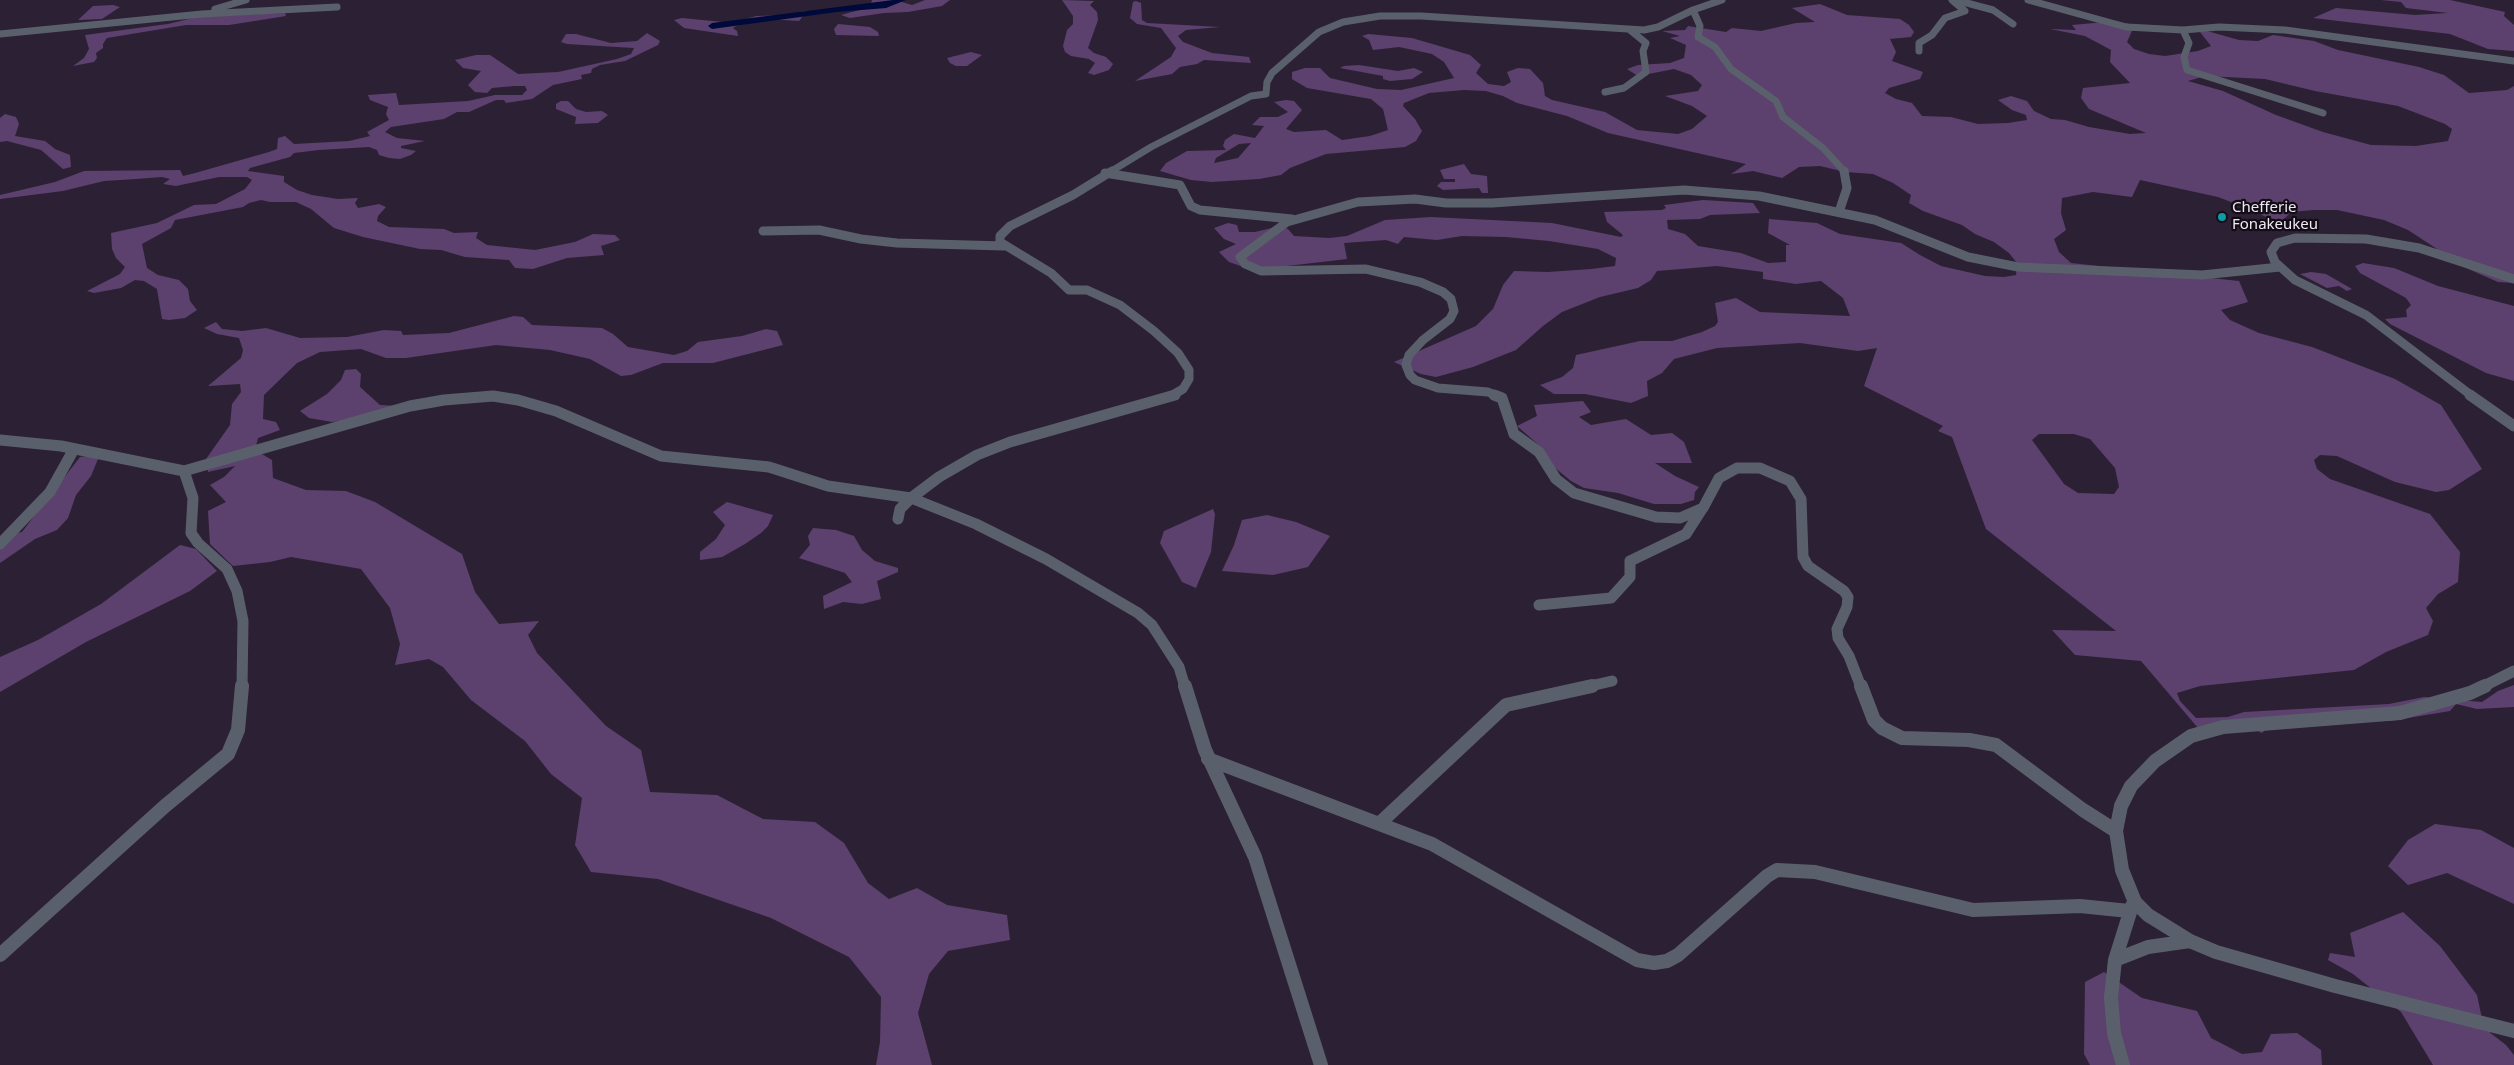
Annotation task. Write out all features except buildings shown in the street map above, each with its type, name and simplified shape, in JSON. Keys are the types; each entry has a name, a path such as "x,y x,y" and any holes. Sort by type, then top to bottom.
{"street":[{"path":"202,14 246,0"},
{"path":"898,519 900,510 911,498 939,477 992,448 1174,395 1183,389 1189,379 1189,370 1178,353 1154,331 1117,303 1087,290 1069,290 1051,273 1004,246 1000,242 1000,236 1010,226 1073,195 1105,173 1251,96 1266,94 1267,82 1272,73 1319,32 1344,22 1380,16 1421,16 1630,30 1658,27 1693,10 1722,0"},
{"path":"1953,0 1993,10 2013,24"},
{"path":"1919,51 1920,43 1932,34 1945,18 1965,10 1953,0"},
{"path":"2028,0 2116,25 2182,30 2237,27 2285,30 2342,36 2514,62"},
{"path":"0,34 202,14 337,7"},
{"path":"1693,10 1700,26 1698,37 1715,47 1731,69 1776,101 1783,117 1823,148 1845,172 1846,188 1839,212"},
{"path":"1605,92 1624,88 1646,72 1643,51 1646,43 1630,30"},
{"path":"2182,30 2189,43 2184,57 2187,70 2323,112"},
{"path":"1105,173 1180,185 1192,206 1200,210 1293,220"},
{"path":"1703,508 1687,516 1656,517 1583,496 1568,489 1556,479 1540,453 1514,434 1502,398 1488,392 1438,388 1415,380 1410,375 1406,365 1409,355 1423,340 1450,319 1454,311 1451,299 1442,292 1420,282 1366,269 1332,268 1268,272 1248,267 1240,260 1242,253 1272,234 1281,225 1293,220 1344,205 1373,200 1415,199 1446,203 1492,203 1684,190 1759,196 1839,212 1882,222 1968,257 2029,269 2202,274 2280,268"},
{"path":"1274,218 1281,225"},
{"path":"763,231 819,230 861,239 897,243 1004,246"},
{"path":"2514,279 2419,248 2345,237 2295,238 2281,241 2271,252 2280,268 2303,286 2366,315 2451,381 2514,426"},
{"path":"0,440 74,449 184,471 340,424 410,406 453,399 493,396 518,400 556,411 661,456 769,467 828,486 911,498 976,524 1114,598 1152,625 1179,667 1208,759 1255,857 1321,1065"},
{"path":"0,544 50,492 74,449"},
{"path":"1539,605 1611,598 1630,577 1630,561 1686,534 1719,478 1737,468 1771,470 1790,481 1801,499 1803,556 1808,566 1844,592 1848,597 1847,607 1837,629 1838,638 1849,656 1874,720 1882,728 1902,738 1975,740 1996,745 2012,755 2083,810 2116,831"},
{"path":"0,955 165,806 220,762 233,744 242,705 243,621 237,590 227,569 198,544 191,533 193,498 184,471"},
{"path":"2123,1065 2114,1033 2111,997 2116,960 2132,906 2122,870 2116,831 2121,806 2131,786 2154,762 2191,736 2223,727 2373,717 2413,711 2470,693 2514,671"},
{"path":"1381,822 1506,705 1612,681"},
{"path":"1208,759 1381,822 1440,848 1636,960 1654,963 1667,961 1678,955 1767,876 1777,870 1815,872 1974,910 2132,906 2190,941 2216,952 2335,986 2514,1031"},
{"path":"2116,960 2148,947 2190,941"}],"shaded area":[{"path":"872,0 895,0 912,5 925,0 950,0 942,6 908,12 850,18 841,15 870,7"},
{"path":"1062,0 1094,1 1090,5 1097,12 1098,20 1088,48 1094,53 1106,57 1113,64 1109,70 1094,75 1088,73 1095,63 1089,59 1071,56 1065,52 1063,46 1067,30 1073,24 1073,16"},
{"path":"2381,0 2450,0 2505,12 2504,16 2514,25 2514,51 2488,49 2450,34 2313,18 2336,8 2415,15 2448,13 2406,8 2401,2"},
{"path":"1133,2 1141,3 1142,20 1147,23 1220,27 1186,30 1178,36 1183,42 1212,53 1249,57 1251,63 1204,60 1197,64 1180,67 1172,74 1135,81 1171,57 1176,48 1161,28 1137,24 1130,18"},
{"path":"1820,4 1847,15 1900,19 1909,25 1914,32 1911,37 1890,39 1896,52 1892,61 1923,72 1920,79 1889,88 1885,93 1896,99 1912,103 1922,116 1951,117 1978,124 2027,120 2026,115 2012,110 1998,100 2011,96 2027,101 2034,111 2051,119 2065,120 2089,127 2130,134 2146,133 2089,109 2081,98 2083,88 2130,83 2110,62 2111,50 2085,36 2050,29 2076,30 2072,25 2116,21 2129,24 2128,28 2132,31 2127,42 2134,49 2149,54 2165,56 2198,51 2211,46 2200,32 2207,31 2239,40 2258,41 2273,35 2314,41 2338,50 2419,67 2444,75 2469,93 2507,90 2514,86 2514,283 2498,282 2466,268 2408,230 2384,220 2337,210 2313,210 2291,212 2281,222 2284,226 2252,210 2218,197 2140,180 2132,197 2093,192 2062,198 2061,213 2066,230 2054,239 2059,252 2071,263 2239,281 2248,302 2221,310 2230,320 2259,333 2312,347 2395,379 2441,405 2482,469 2449,490 2436,492 2395,482 2337,456 2320,455 2314,460 2317,469 2330,479 2430,514 2460,552 2458,582 2438,594 2426,608 2433,621 2428,635 2386,652 2354,670 2200,686 2177,693 2180,701 2196,718 2228,717 2244,712 2389,704 2424,697 2482,702 2498,691 2514,685 2514,707 2477,709 2456,704 2450,711 2390,721 2311,713 2276,721 2262,733 2233,720 2198,728 2141,661 2075,655 2052,630 2116,631 1986,529 1952,437 1938,431 1943,426 1864,386 1877,348 1858,351 1800,343 1717,348 1674,359 1662,373 1647,381 1648,396 1631,403 1585,394 1554,394 1540,385 1562,377 1573,368 1576,355 1640,341 1672,341 1702,332 1715,326 1718,322 1715,303 1736,298 1760,312 1850,316 1843,298 1821,281 1796,284 1763,279 1763,272 1717,266 1657,271 1651,280 1638,288 1600,297 1562,312 1516,350 1473,367 1436,377 1421,374 1394,362 1476,326 1493,309 1503,285 1514,271 1548,272 1615,266 1616,258 1598,249 1549,241 1506,237 1462,236 1437,240 1404,237 1398,244 1386,240 1344,243 1347,259 1287,266 1261,273 1229,262 1219,252 1236,244 1224,239 1214,228 1228,223 1237,225 1239,232 1255,232 1280,226 1288,229 1294,236 1329,238 1347,236 1385,220 1431,217 1552,223 1621,237 1623,235 1607,222 1604,212 1662,210 1666,208 1664,205 1703,200 1753,203 1760,213 1710,215 1700,219 1667,220 1668,229 1685,234 1698,246 1741,253 1768,263 1786,262 1786,245 1790,245 1768,233 1769,219 1817,223 1840,234 1901,243 1941,266 1985,276 2004,277 2016,275 2017,263 2009,253 1994,242 1975,234 1962,225 1923,211 1909,203 1911,195 1893,183 1873,174 1845,172 1820,166 1799,167 1782,178 1753,171 1731,174 1746,164 1608,133 1567,116 1517,103 1503,96 1486,91 1464,90 1429,93 1404,103 1403,106 1415,119 1422,131 1416,141 1405,147 1326,154 1290,168 1281,175 1259,179 1212,182 1191,180 1160,171 1166,163 1187,151 1226,150 1223,146 1225,140 1234,134 1255,138 1264,126 1252,125 1260,117 1278,117 1288,112 1274,102 1294,101 1302,110 1286,129 1294,132 1326,130 1342,140 1370,136 1388,130 1383,109 1371,99 1307,88 1292,79 1292,72 1305,68 1320,68 1330,78 1377,89 1401,90 1454,78 1444,62 1432,54 1399,47 1373,50 1369,40 1362,36 1368,34 1412,38 1470,55 1481,65 1476,73 1488,84 1504,86 1511,82 1507,72 1518,68 1530,69 1543,83 1545,96 1552,100 1605,112 1637,130 1678,134 1692,129 1707,116 1692,106 1665,96 1698,91 1702,85 1691,75 1674,69 1638,76 1627,69 1638,65 1670,63 1684,58 1686,45 1670,38 1680,36 1662,31 1685,30 1688,26 1726,32 1732,28 1761,31 1796,23 1815,22 1792,8","holes":["2205,76 2265,79 2315,91 2398,106 2445,124 2452,129 2448,141 2416,146 2371,145 2323,132 2276,115 2223,91 2188,81","1251,143 1238,158 1214,163 1216,158 1239,144","2039,434 2074,434 2090,439 2115,468 2119,487 2114,494 2078,493 2064,484 2032,440"]},
{"path":"113,5 120,7 102,19 78,20 93,6"},
{"path":"804,11 822,11 803,16 799,21 768,19 736,26 733,28 737,31 738,36 684,28 674,20 682,18 733,23 756,16 789,15"},
{"path":"285,13 286,16 229,25 186,25 107,38 103,48 96,53 97,58 94,62 73,66 84,58 89,49 85,35 168,24 197,17"},
{"path":"838,24 870,27 878,32 879,36 836,35 834,29"},
{"path":"647,33 660,41 658,45 625,61 600,65 592,69 591,73 581,75 582,79 553,85 532,99 506,103 504,100 496,100 469,112 457,112 444,119 391,127 385,132 397,138 425,141 401,146 401,148 416,151 400,159 379,155 377,150 369,147 319,150 294,153 290,157 250,168 248,171 284,176 284,182 297,190 312,195 338,199 358,198 355,203 358,208 379,204 386,207 378,216 377,221 389,227 444,229 454,233 478,232 476,238 487,245 535,250 575,242 593,234 615,235 620,240 601,246 604,255 567,258 533,269 515,268 509,260 465,257 441,250 420,249 363,237 334,228 311,209 296,202 261,200 249,203 243,207 175,220 171,228 142,244 147,268 158,275 179,280 188,289 190,301 197,310 185,318 169,320 162,319 157,289 144,281 135,280 121,288 94,293 87,291 120,274 125,267 116,258 112,249 111,233 157,223 194,205 216,204 245,189 252,180 247,177 219,177 176,186 163,184 170,179 162,177 104,181 63,191 0,199 0,195 55,182 84,171 180,170 183,176 277,149 278,138 285,136 294,144 349,141 370,136 367,132 389,120 386,114 388,107 370,100 368,95 396,93 399,105 468,101 495,95 522,95 527,90 525,86 514,86 492,88 487,93 475,92 468,85 481,71 463,68 455,60 476,55 490,55 518,74 558,72 617,59 631,54 634,48 567,44 561,42 566,34 576,34 611,43 637,41"},
{"path":"971,52 982,55 967,66 956,66 950,63 947,58"},
{"path":"1359,65 1398,71 1414,68 1423,72 1412,79 1390,81 1383,79 1383,76 1340,68"},
{"path":"561,101 568,101 576,109 586,112 602,111 608,115 598,123 575,124 576,117 556,109 556,104"},
{"path":"5,114 16,117 19,124 15,136 45,141 55,149 70,155 71,167 63,169 41,150 7,141 0,142 0,118"},
{"path":"1464,164 1471,174 1487,176 1488,193 1482,193 1479,188 1443,190 1437,186 1441,182 1455,182 1455,179 1444,179 1440,170"},
{"path":"2363,263 2394,268 2438,286 2514,306 2514,381 2486,373 2390,324 2385,319 2407,317 2406,310 2411,305 2406,298 2360,273 2355,266"},
{"path":"2311,272 2326,274 2352,289 2347,291 2339,286 2327,288 2300,274"},
{"path":"514,316 523,317 532,325 602,328 613,334 628,347 674,355 687,351 698,342 742,336 766,329 777,331 783,345 713,363 663,363 631,375 621,376 590,359 550,350 496,345 406,358 386,358 361,349 320,352 297,363 264,395 263,419 276,422 280,430 258,438 255,450 272,460 273,478 306,490 346,491 375,502 462,554 475,592 499,624 539,621 528,635 537,653 606,726 641,750 650,792 717,795 763,819 815,822 844,843 868,883 889,899 917,888 947,905 1007,915 1010,940 948,951 929,974 918,1013 932,1065 876,1065 880,1042 881,997 849,957 771,918 658,879 591,872 575,845 582,798 551,774 525,741 471,700 443,667 429,659 395,665 400,644 390,608 361,569 291,557 270,562 233,566 210,544 208,511 226,502 210,485 224,477 235,466 208,472 206,459 230,425 232,404 241,392 240,384 208,386 241,358 243,350 239,338 217,334 204,328 216,322 222,329 242,331 266,328 300,338 347,337 384,330 401,331 403,335 449,333"},
{"path":"356,369 361,374 360,387 380,405 399,406 369,418 332,422 309,418 300,411 327,394 341,380 345,370"},
{"path":"1583,401 1591,412 1579,417 1591,425 1626,419 1651,435 1672,433 1684,442 1692,463 1655,463 1675,476 1699,487 1695,492 1694,500 1681,504 1654,504 1618,493 1584,488 1571,481 1549,463 1541,447 1517,426 1537,416 1534,405"},
{"path":"95,455 98,459 91,476 76,495 68,518 57,530 35,539 0,563 0,536 22,532 80,457"},
{"path":"727,502 773,515 768,526 745,544 722,557 700,560 700,552 716,539 725,525 713,512"},
{"path":"1213,509 1215,514 1211,552 1196,588 1182,582 1160,543 1164,531"},
{"path":"1267,515 1296,522 1330,536 1308,567 1273,575 1222,571 1234,545 1242,520"},
{"path":"813,528 836,530 854,536 862,550 875,561 898,568 898,572 877,581 881,599 862,604 843,602 824,609 823,596 852,582 845,573 799,558 810,545 808,536"},
{"path":"180,545 196,549 217,571 190,591 86,642 0,692 0,657 38,640 101,604"},
{"path":"2435,824 2481,830 2514,848 2514,904 2447,873 2408,885 2388,866 2408,840"},
{"path":"2403,912 2440,946 2477,995 2484,1028 2506,1045 2514,1055 2514,1065 2433,1065 2401,1012 2353,974 2328,960 2330,953 2355,957 2350,933"},
{"path":"2104,972 2142,998 2197,1011 2211,1038 2242,1054 2262,1052 2271,1034 2297,1033 2321,1050 2322,1065 2090,1065 2084,1054 2085,982"}],"waterway":[{"path":"712,26 837,9 886,5 902,0"}],"place":[{"name":"Chefferie Fonakeukeu","path":"2222,217"}]}
